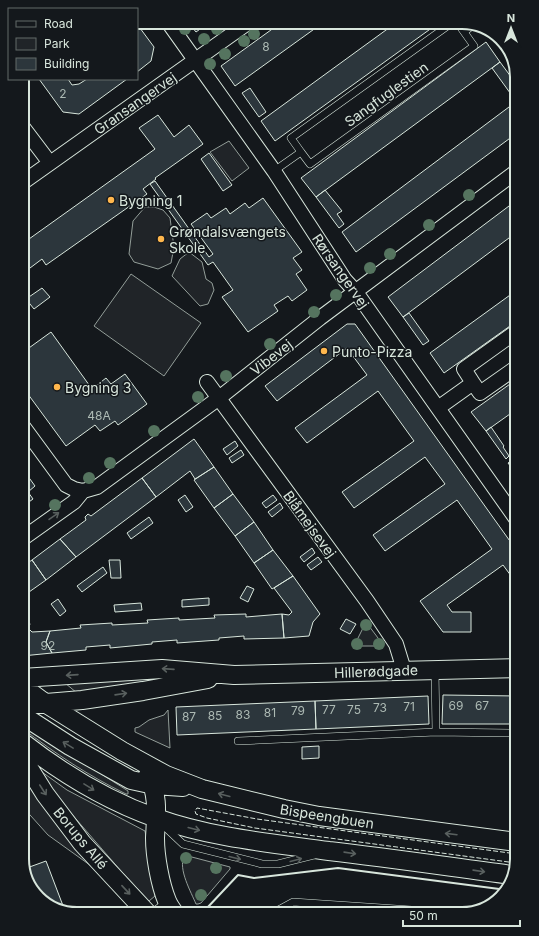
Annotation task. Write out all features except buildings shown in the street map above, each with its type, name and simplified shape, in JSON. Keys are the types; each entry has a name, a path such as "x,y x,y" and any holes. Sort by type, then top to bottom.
{"street":[{"name":"Rørsangervej","path":"173,29 194,61 274,171 345,280 356,292 438,408 510,505"},
{"name":"Gransangervej","path":"29,178 239,29"},
{"path":"29,136 50,164"},
{"name":"Vibevej","path":"29,533 74,502 83,491 98,487 219,398 320,318 510,176"},
{"path":"510,336 464,369 480,393 510,371"},
{"name":"Blåmejsevej","path":"207,382 396,644 404,670"},
{"path":"438,408 473,383"},
{"path":"29,435 66,485 83,491"},
{"name":"Hillerødgade","path":"29,678 162,669 234,674 510,668"},
{"name":"Hillerødgade","path":"29,704 82,700 143,691 234,674"},
{"path":"29,691 86,730 143,763 154,785 156,801 155,839 157,860 160,877 171,907"},
{"path":"29,699 45,703"},
{"path":"29,720 70,746 131,780 154,785 201,789"},
{"path":"29,748 93,790 119,803 156,818 213,834 274,844 507,874"},
{"name":"Bispeengbuen","path":"143,763 166,775 201,789 276,808 319,816 510,841"},
{"name":"Borups Allé","path":"29,768 45,794 82,843 142,907"}],"lane":[{"name":"Sangfuglestien","path":"443,29 291,138 310,164 474,46 462,29"},
{"path":"464,32 467,29"},
{"path":"274,171 301,152"},
{"path":"435,669 436,732"},
{"path":"238,741 436,732 510,733"},
{"path":"284,907 293,902 327,907"}],"green space":[{"path":"229,141 249,168 232,181 210,152"},
{"path":"145,207 154,207 163,210 170,218 174,247 171,263 158,269 134,262 129,254 133,221"},
{"path":"189,252 202,262 206,279 212,283 214,290 208,304 200,306 172,276 180,259"},
{"path":"131,274 201,323 164,376 94,326"},
{"path":"366,622 381,642 381,646 354,646"},
{"path":"164,677 163,680 77,693 65,683"},
{"path":"168,710 170,748 135,732 135,728 149,720 164,715"},
{"path":"29,728 125,789 128,791 128,794 112,787 72,764 29,733"},
{"path":"42,772 67,790 145,831 155,896 149,901 121,871 56,796 40,775"},
{"path":"29,781 101,873 48,835 29,814"},
{"path":"188,856 230,867 230,869 201,903 198,904 196,904 188,887 184,874 184,857"}],"fence":[{"path":"510,853 257,819 197,808 195,811 196,814 207,818 255,828 510,862"}],"wall":[{"path":"208,907 238,875 254,878 338,868 499,889"}],"place":[{"name":"Bygning 1","path":"111,200"},
{"name":"Grøndalsvængets Skole","path":"161,239"},
{"name":"Punto-Pizza","path":"324,351"},
{"name":"Bygning 3","path":"57,387"}]}
